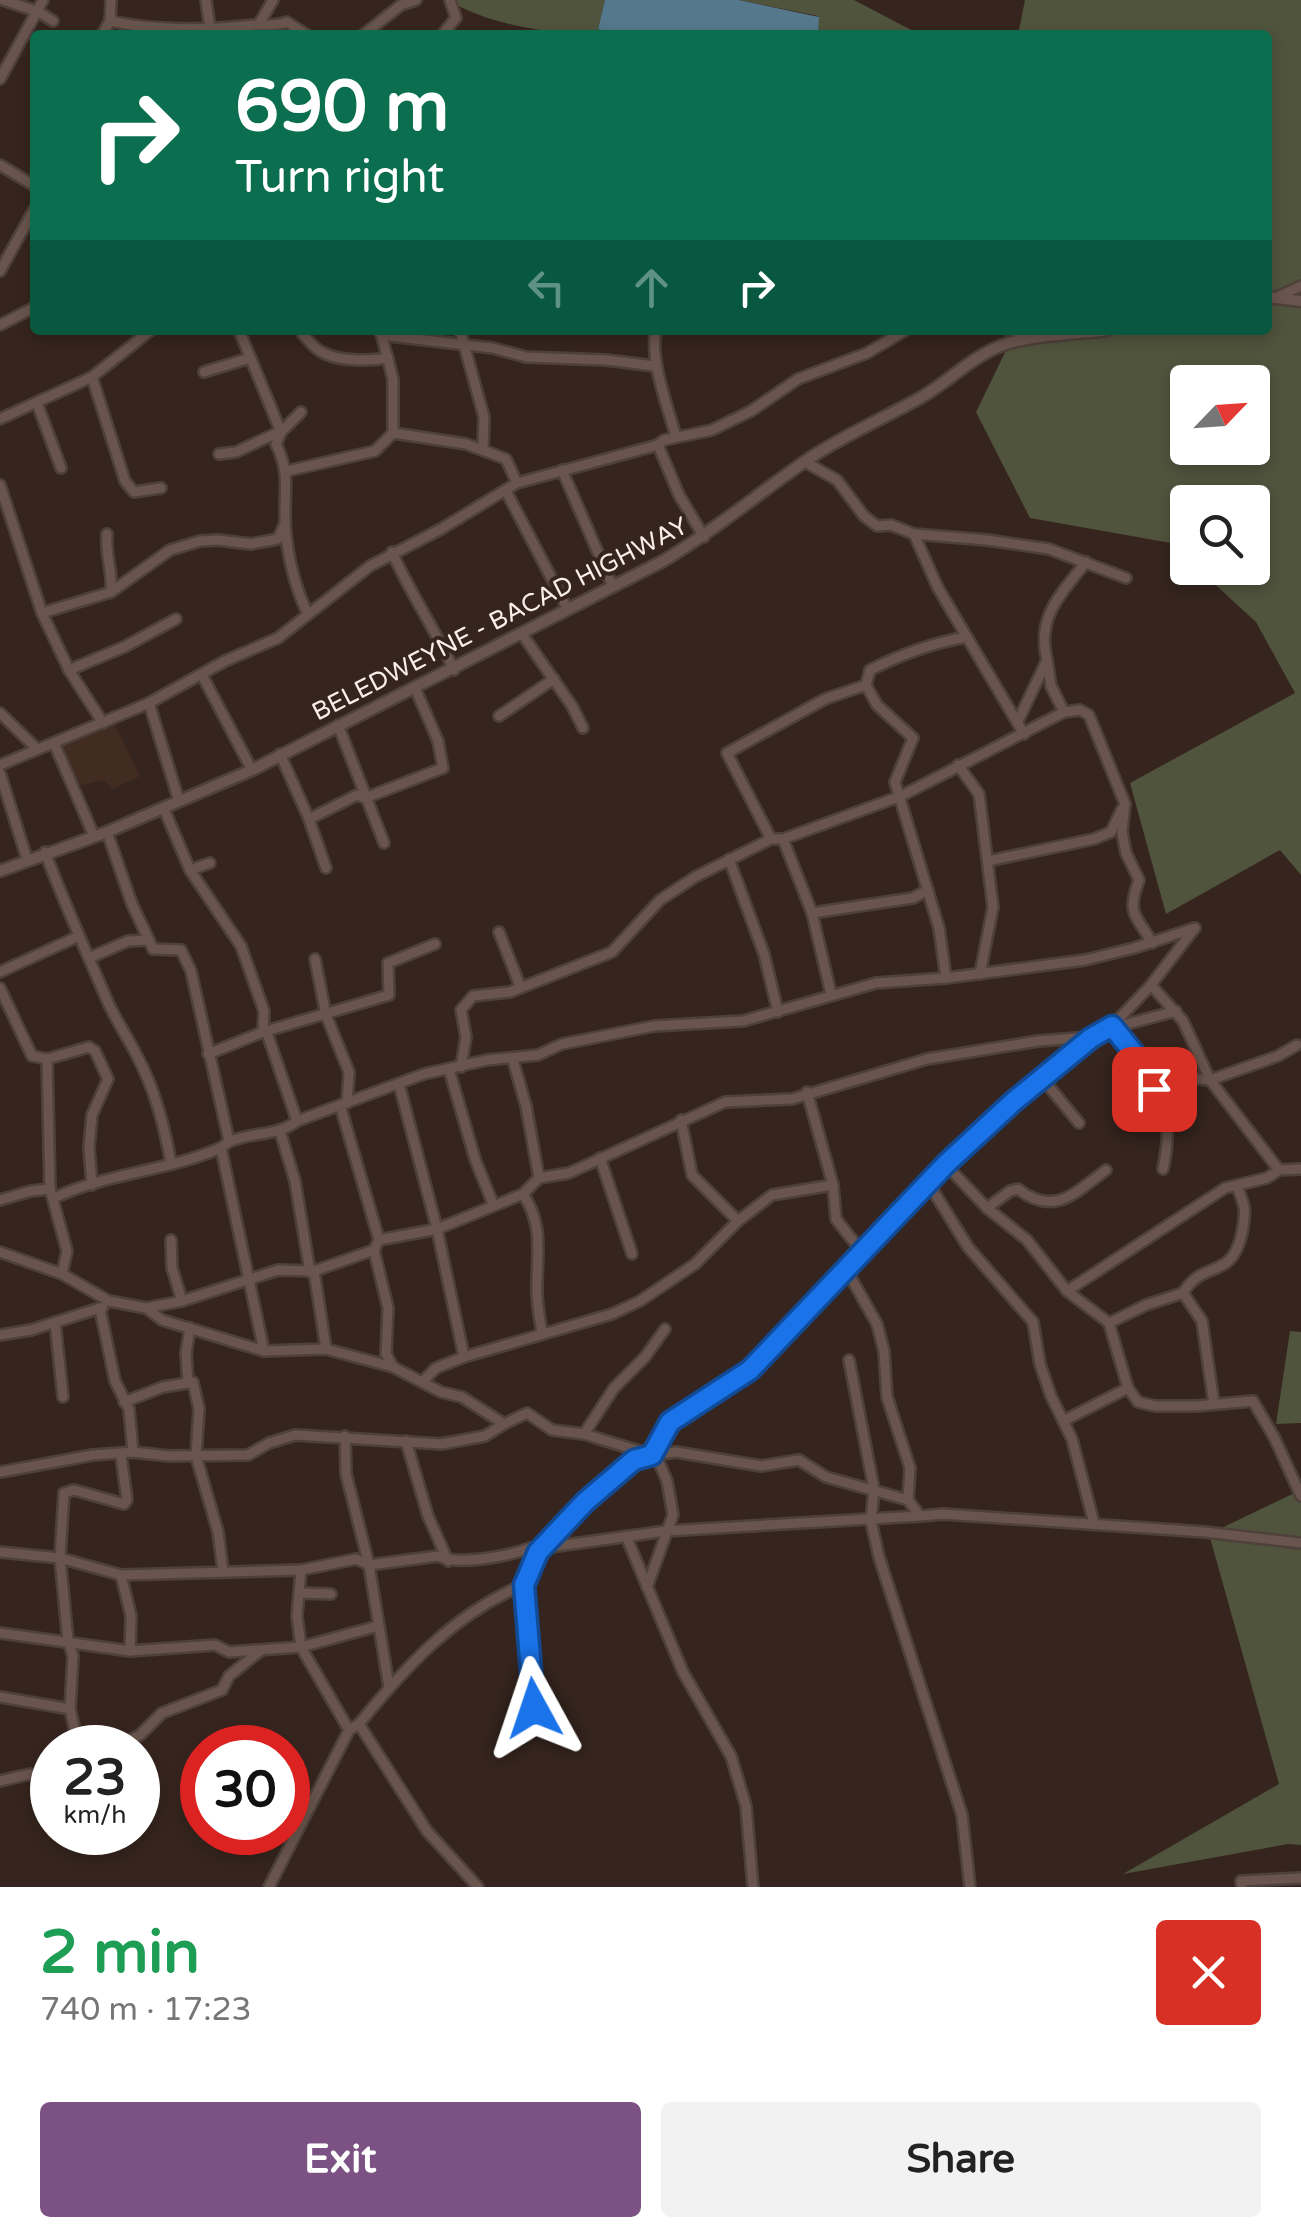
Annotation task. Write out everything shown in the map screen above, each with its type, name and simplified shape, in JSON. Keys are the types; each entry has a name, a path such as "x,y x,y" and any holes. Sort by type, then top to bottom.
{"street":[{"path":"3,0 40,12 53,21"},
{"path":"0,79 44,0"},
{"path":"105,30 110,21 111,0"},
{"path":"206,0 210,29"},
{"path":"259,24 273,0"},
{"path":"370,30 401,4 416,0"},
{"path":"446,30 456,18 450,0"},
{"path":"110,21 140,28 210,29 259,24 269,30"},
{"path":"273,30 286,22 299,30"},
{"path":"0,165 30,183"},
{"path":"0,271 30,217"},
{"path":"1273,296 1301,286"},
{"path":"1273,296 1301,300"},
{"path":"0,325 30,309"},
{"path":"0,419 92,377 145,335"},
{"path":"241,335 281,432 276,444 287,471 285,523 295,587 307,612"},
{"path":"304,335 318,351 331,356 372,361 388,358"},
{"path":"287,471 375,452 393,433 394,400 382,335"},
{"path":"399,335 493,348 526,357 656,366"},
{"path":"461,335 484,416 482,448"},
{"path":"655,335 656,366 676,437"},
{"path":"28,859 0,769 36,748 149,703 278,638 370,566 517,483 712,430 751,411 798,379 866,353 897,335"},
{"path":"1034,335 1050,338"},
{"name":"BELEDWEYNE - BACAD HIGHWAY","path":"0,871 107,832 252,770 613,587 704,537 806,462 862,426 922,396 991,349 1022,338 1072,335"},
{"path":"204,372 250,358"},
{"path":"92,377 125,480 134,492 161,488"},
{"path":"37,402 61,468"},
{"path":"218,454 236,452 281,432 301,412"},
{"path":"393,433 482,448 506,459 517,483"},
{"path":"658,445 678,494 704,537"},
{"path":"806,462 837,480 864,516 877,526 891,524 914,534 1049,549 1126,578"},
{"path":"562,470 613,587"},
{"path":"0,485 42,613 69,670 103,723"},
{"path":"506,490 568,608"},
{"path":"42,613 110,592 170,550 200,541 251,544 278,539 285,523"},
{"path":"107,534 110,592"},
{"path":"914,534 938,588 1024,734"},
{"path":"392,552 407,588 438,635 454,670"},
{"path":"1064,712 1051,686 1043,627 1057,600 1086,562"},
{"path":"69,670 176,620"},
{"path":"522,634 583,728"},
{"path":"946,978 940,928 895,782 913,738 877,705 866,684 870,670 928,644 966,636"},
{"path":"1018,720 1047,660"},
{"path":"202,674 252,770"},
{"path":"499,716 554,679"},
{"path":"771,839 727,753 824,699 866,684"},
{"path":"309,819 357,795 365,798 443,768 438,741 414,688"},
{"path":"149,703 179,801"},
{"path":"461,1067 466,1037 463,1004 474,996 510,992 612,952 660,900 729,859 771,839 783,839 900,796 1064,712 1080,710 1088,715 1125,804 1122,832 1126,853 1139,880 1130,902 1132,914 1152,943"},
{"path":"0,712 36,748"},
{"path":"338,724 384,843"},
{"path":"54,742 94,836"},
{"path":"280,754 326,868"},
{"path":"958,766 979,794 993,907 980,974"},
{"path":"988,862 1111,832 1125,804"},
{"path":"164,809 190,870 241,946 264,1011 265,1032 298,1121"},
{"path":"107,832 153,949 181,950 191,970 264,1351"},
{"path":"783,839 812,913 831,994"},
{"path":"45,852 77,937 138,1057 162,1116 171,1164"},
{"path":"729,859 764,954 778,1012"},
{"path":"190,870 210,862"},
{"path":"812,913 913,898 928,890"},
{"path":"0,1200 31,1191 52,1194 118,1174 171,1164 225,1144 280,1130 399,1084 487,1060 538,1055 562,1044 654,1026 744,1021 876,983 1085,960 1195,928 1151,985 1112,1026"},
{"path":"499,932 520,986"},
{"path":"0,972 77,937"},
{"path":"88,958 128,941 148,940"},
{"path":"208,1054 265,1032 389,995 388,963 436,944"},
{"path":"316,959 326,1015 350,1072 344,1104 388,1308 386,1354 393,1367"},
{"path":"1151,985 1176,1011 1210,1080 1278,1170"},
{"path":"0,988 32,1056 47,1059 89,1046 95,1051 108,1079 92,1114 92,1185"},
{"path":"652,1455 670,1422 750,1370 946,1164 1042,1078 1112,1026 1176,1011"},
{"path":"1112,1026 1141,1062 1167,1116 1170,1139 1163,1169"},
{"path":"0,1335 56,1322 104,1305 146,1308 182,1301 278,1270 312,1271 523,1194 540,1178 570,1174 725,1102 792,1099 928,1058 1038,1041 1091,1038"},
{"path":"1141,1062 1186,1078 1210,1080 1278,1056 1296,1045"},
{"path":"47,1059 52,1194 67,1251 62,1274"},
{"path":"513,1060 540,1178"},
{"path":"449,1069 474,1160 493,1204"},
{"path":"1042,1078 1078,1123"},
{"path":"399,1084 437,1228 464,1357"},
{"path":"807,1092 833,1185 836,1219 862,1251"},
{"path":"681,1120 692,1174 738,1220"},
{"path":"280,1130 295,1182 325,1327 326,1349"},
{"path":"600,1158 632,1254"},
{"path":"946,1164 987,1208 1028,1240 1067,1291 1109,1323 1128,1388 1138,1402 1155,1406 1253,1401 1301,1496"},
{"path":"1067,1291 1224,1188 1267,1178 1278,1170 1301,1169"},
{"path":"987,1208 1018,1188 1045,1203 1066,1199 1106,1170"},
{"path":"929,1184 968,1247 1032,1322 1050,1396 1065,1420 1094,1523"},
{"path":"423,1380 436,1368 464,1357 612,1314 658,1292 772,1195 833,1185"},
{"path":"1109,1323 1183,1293 1191,1280 1228,1263 1239,1251 1248,1212 1236,1186"},
{"path":"523,1194 534,1211 539,1232 537,1295 542,1333"},
{"path":"170,1240 172,1268 182,1301"},
{"path":"0,1252 62,1274 104,1305 115,1381 129,1409 133,1452"},
{"path":"846,1269 877,1324 888,1398 910,1468 908,1500"},
{"path":"1183,1293 1202,1321 1214,1404"},
{"path":"146,1308 162,1320 264,1351 326,1349 393,1367 440,1392 462,1397 504,1424"},
{"path":"56,1322 63,1397"},
{"path":"188,1383 186,1352 190,1328"},
{"path":"584,1434 614,1388 645,1358 665,1329"},
{"path":"849,1360 874,1489 871,1521 879,1557 962,1815 970,1887"},
{"path":"124,1402 163,1387 192,1382 199,1409 196,1456 218,1532 223,1571"},
{"path":"1065,1420 1128,1388"},
{"path":"0,1472 94,1454 248,1455 295,1435 442,1444 485,1436 527,1413 552,1430 584,1434 658,1460 667,1481 673,1516 646,1587"},
{"path":"345,1436 346,1474 369,1565 389,1687"},
{"path":"406,1442 428,1516 448,1562"},
{"path":"534,1708 524,1585 540,1550 585,1502 634,1460 676,1452 761,1466 799,1460 826,1477 908,1500 920,1516"},
{"path":"74,1725 70,1710 73,1656 60,1558 64,1494 74,1490 124,1504 127,1500 121,1455"},
{"path":"0,1552 60,1558 121,1575 301,1570 356,1559 369,1565 438,1556 448,1562 666,1531 943,1514 1301,1542"},
{"path":"626,1536 683,1672 732,1756 746,1806 753,1887"},
{"path":"301,1570 297,1616 301,1647 349,1730"},
{"path":"121,1575 132,1616 130,1651"},
{"path":"269,1887 349,1730 455,1624 496,1596 524,1585"},
{"path":"300,1593 331,1594"},
{"path":"0,1633 130,1651 215,1644 230,1652 301,1647 378,1626"},
{"path":"151,1725 162,1713 222,1690 228,1676 260,1651"},
{"path":"0,1697 70,1710"},
{"path":"359,1724 427,1831 478,1887"},
{"path":"0,1781 30,1774"},
{"path":"1242,1887 1241,1881 1301,1878"}],"shaded area":[{"path":"114,723 140,776 113,789 103,780 79,786 61,743 84,731"}],"green space":[{"path":"448,0 605,0 598,29 601,30 530,28 467,10"},
{"path":"739,0 854,0 911,30 818,30 818,16"},
{"path":"1025,0 1301,0 1301,875 1280,850 1166,914 1130,783 1295,693 1256,622 1216,585 1270,585 1270,485 1170,485 1170,543 1030,518 976,412 1014,335 1272,335 1272,30 1019,30"},
{"path":"1290,1331 1301,1332 1301,1423 1276,1424"},
{"path":"1301,1490 1301,1845 1288,1844 1123,1874 1279,1784 1209,1534"}],"water":[{"path":"605,0 739,0 819,17 818,30 598,29"}],"route":[{"path":"534,1708 524,1585 538,1552 585,1502 634,1460 652,1455 670,1422 750,1370 946,1164 1091,1038 1112,1026 1141,1062 1154,1089"}]}
